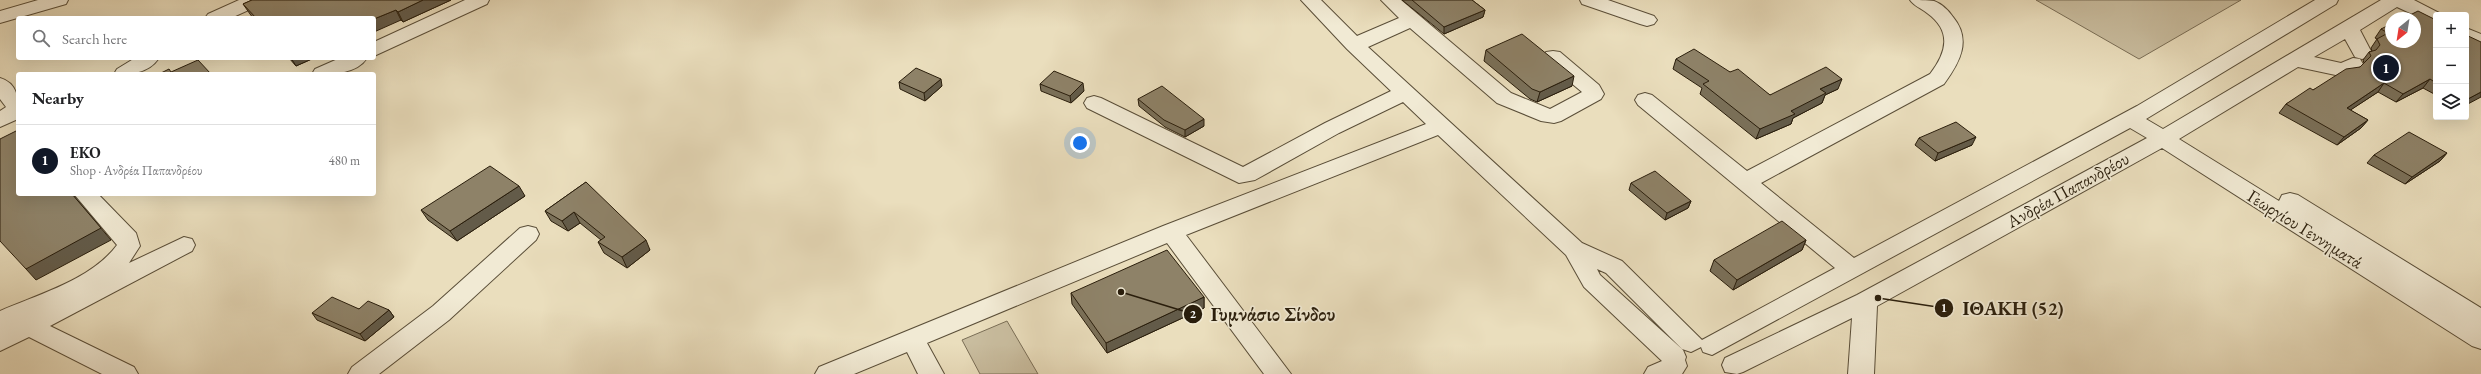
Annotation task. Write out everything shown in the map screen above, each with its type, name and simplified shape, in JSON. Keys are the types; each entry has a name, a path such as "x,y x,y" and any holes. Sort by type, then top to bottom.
{"street":[{"path":"0,17 59,0"},
{"path":"219,16 255,0"},
{"path":"376,49 480,0"},
{"path":"1310,0 1354,46 1574,249 1592,281 1681,360 1722,350 1735,371"},
{"path":"1390,0 1504,98 1548,116 1554,116 1594,94 1592,90 1553,57"},
{"path":"1589,0 1647,20"},
{"path":"1746,182 1937,79 1954,54 1955,38 1941,14 1919,0"},
{"name":"Ανδρέα Παπανδρέου","path":"1681,360 2137,114 2328,0"},
{"name":"Ανδρέα Παπανδρέου","path":"1735,371 1865,302 2170,135 2395,0"},
{"path":"2399,0 2433,17"},
{"path":"1354,46 1412,20"},
{"path":"2295,60 2345,70 2358,58 2349,28"},
{"path":"2469,36 2481,42"},
{"path":"127,72 146,60"},
{"path":"326,72 353,60"},
{"path":"0,85 16,105"},
{"path":"1094,103 1230,171 1239,175 1247,175 1332,128 1405,92"},
{"path":"1645,100 1851,268"},
{"path":"9,120 16,108"},
{"name":"Γεωργίου Γεννηματά","path":"2137,114 2481,339"},
{"path":"828,374 1171,232 1440,126"},
{"name":"Γεωργίου Γεννηματά","path":"2170,135 2481,320"},
{"path":"0,321 96,277 114,266 125,255 129,246 128,239 87,196"},
{"path":"1171,232 1278,374"},
{"path":"361,374 441,313 528,234"},
{"path":"0,341 184,245"},
{"path":"1861,374 1865,302"},
{"path":"28,326 125,374"},
{"path":"912,339 931,374"}],"shaded area":[{"path":"2036,0 2241,0 2139,59"},
{"path":"1007,321 1038,374 980,374 962,340"}],"building":[{"path":"252,0 423,0 398,12 396,10 376,18 376,16 254,16 243,4"},
{"path":"1412,0 1472,0 1485,10 1444,27"},
{"path":"2421,12 2433,18 2433,81 2430,79 2403,94 2384,83 2347,108 2368,120 2344,137 2286,104 2310,88 2313,90 2346,69 2360,67 2371,56 2369,52 2376,50 2380,45 2377,39 2385,35 2385,48 2421,48"},
{"path":"1522,34 1574,76 1540,92 1532,89 1486,50"},
{"path":"2469,36 2481,42 2481,92 2469,98"},
{"path":"1694,49 1730,72 1738,69 1770,95 1826,67 1842,79 1820,89 1826,93 1791,111 1795,114 1760,129 1703,84 1709,81 1676,59"},
{"path":"198,60 209,72 171,72"},
{"path":"916,68 941,79 924,93 899,82"},
{"path":"169,69 171,72 163,72"},
{"path":"1054,71 1083,83 1070,96 1040,84"},
{"path":"1162,86 1204,119 1185,130 1164,120 1138,99"},
{"path":"1956,122 1976,137 1938,153 1919,138"},
{"path":"16,131 16,196 74,196 101,228 26,269 0,241 0,139"},
{"path":"2409,132 2447,153 2412,177 2374,155"},
{"path":"490,166 519,186 450,231 421,210"},
{"path":"1655,171 1691,201 1667,213 1631,183"},
{"path":"586,182 646,240 622,257 598,242 605,237 574,212 562,221 545,211"},
{"path":"1782,221 1806,240 1737,280 1714,260"},
{"path":"1167,250 1204,297 1106,343 1071,293"},
{"path":"332,297 359,309 368,301 389,310 360,334 312,313"}],"place":[{"name":"EKO","path":"2386,68"},
{"name":"Γυμνάσιο Σίνδου","path":"1121,292"},
{"name":"ΙΘΑΚΗ (52)","path":"1878,298"}]}
